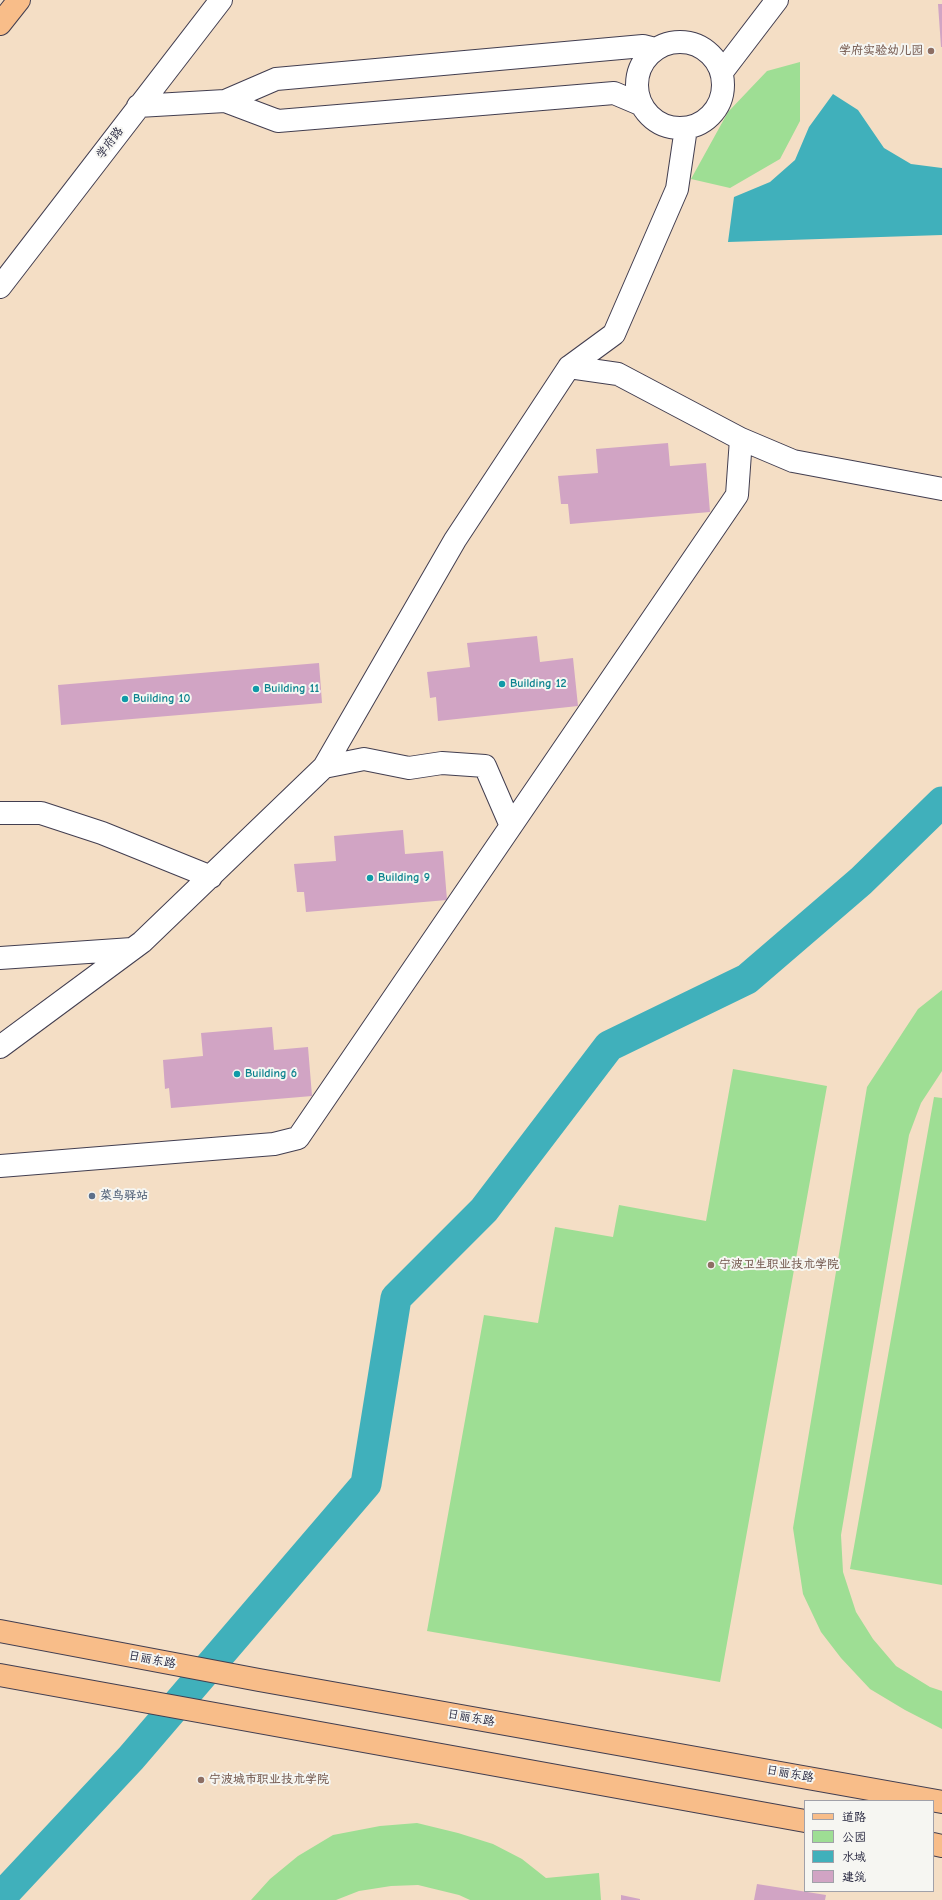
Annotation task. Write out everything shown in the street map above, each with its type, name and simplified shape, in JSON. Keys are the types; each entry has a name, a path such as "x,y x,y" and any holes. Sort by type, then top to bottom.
{"main road":[{"path":"0,24 19,0"},
{"name":"日丽东路","path":"0,1631 259,1680 931,1800"},
{"path":"0,1675 804,1821"}],"street":[{"name":"学府路","path":"0,287 221,0"},
{"path":"722,72 777,0"},
{"path":"681,41 694,44 706,50 716,60 722,72 724,87 720,102 712,115 700,124 686,128 672,128 659,123 648,115 640,104 636,80 640,68 646,58 655,49 667,43 681,41"},
{"path":"138,106 225,101 276,79 643,46 655,49"},
{"path":"225,101 278,120 614,93 640,104"},
{"path":"0,1047 132,949 211,877 324,767 456,540 569,367 614,334 677,189 686,128"},
{"path":"569,367 618,374 741,438 793,461 942,489"},
{"path":"0,1166 274,1144 298,1138 737,495 741,438"},
{"path":"324,767 364,759 409,768 442,763 485,766 511,826"},
{"path":"0,812 41,813 102,833 211,877"},
{"path":"0,958 132,949"}],"green space":[{"path":"800,62 800,121 780,159 730,188 691,179 728,112 767,71"},
{"path":"942,990 942,1071 921,1103 909,1135 841,1535 843,1572 856,1612 873,1639 896,1666 930,1687 942,1691 942,1729 905,1710 870,1689 841,1658 821,1632 803,1594 793,1528 867,1087 918,1009"},
{"path":"733,1069 827,1086 720,1682 427,1631 484,1315 538,1323 555,1227 613,1237 619,1205 706,1221"},
{"path":"934,1097 942,1098 942,1585 850,1569"},
{"path":"417,1823 458,1833 493,1844 522,1859 546,1878 599,1873 601,1900 470,1900 459,1895 418,1885 391,1886 359,1891 336,1900 251,1900 270,1879 298,1856 333,1835 380,1826"}],"water":[{"path":"833,94 858,110 884,148 911,164 942,168 942,235 728,242 734,197 770,182 795,160 809,127"}],"building":[{"path":"938,4 942,4 942,47 941,47"},
{"path":"668,443 670,466 706,463 710,512 570,524 568,504 561,504 558,476 598,473 596,449"},
{"name":"Building 12","path":"537,636 540,662 573,658 578,706 438,721 436,697 430,698 427,672 470,667 467,643"},
{"path":"319,663 322,703 61,725 58,685"},
{"name":"Building 9","path":"403,830 405,854 443,851 447,900 306,912 304,892 297,892 294,864 336,861 334,836"},
{"name":"Building 6","path":"272,1027 274,1050 308,1047 312,1096 171,1108 169,1088 165,1089 163,1060 203,1056 201,1033"},
{"path":"757,1884 826,1895 825,1900 754,1900"},
{"path":"621,1895 640,1899 640,1900 621,1900"}],"waterway":[{"path":"0,1898 131,1758 366,1484 396,1298 484,1210 609,1046 747,979 861,881 942,802"}],"place":[{"name":"学府实验幼儿园","path":"931,51"},
{"name":"Building 12","path":"502,684"},
{"name":"Building 11","path":"256,689"},
{"name":"Building 10","path":"125,699"},
{"name":"Building 9","path":"370,878"},
{"name":"Building 6","path":"237,1074"},
{"name":"菜鸟驿站","path":"92,1196"},
{"name":"宁波卫生职业技术学院","path":"711,1265"},
{"name":"宁波城市职业技术学院","path":"201,1780"}]}
